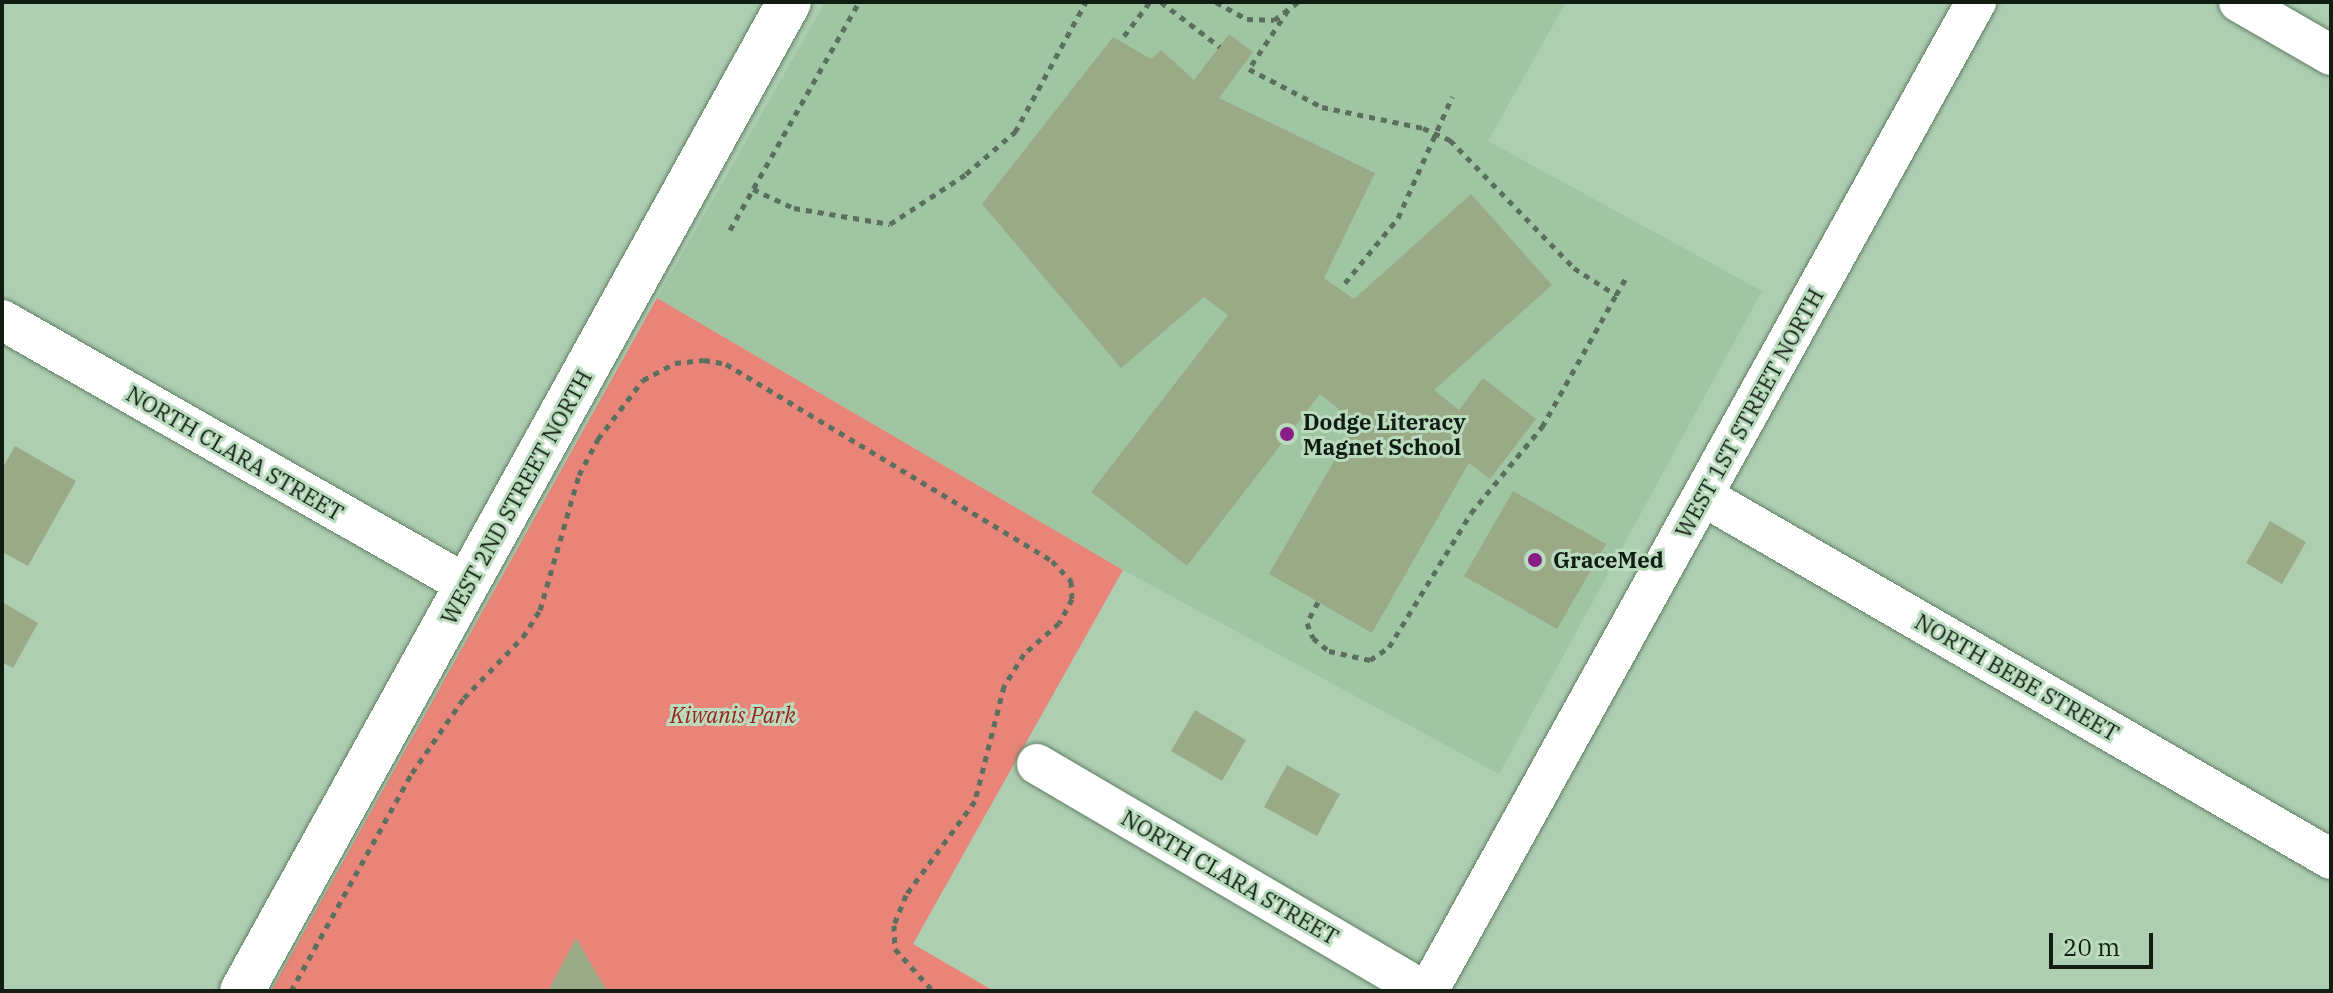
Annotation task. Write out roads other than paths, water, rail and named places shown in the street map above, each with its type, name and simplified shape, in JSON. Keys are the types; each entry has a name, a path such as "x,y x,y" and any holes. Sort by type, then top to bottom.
{"street":[{"name":"WEST 2ND STREET NORTH","path":"242,991 789,2"},
{"name":"WEST 1ST STREET NORTH","path":"1426,991 1976,2"},
{"path":"2239,2 2331,55"},
{"name":"NORTH CLARA STREET","path":"2,320 467,585"},
{"name":"NORTH BEBE STREET","path":"1703,496 2331,859"},
{"name":"NORTH CLARA STREET","path":"1037,764 1426,991"}],"place":[{"name":"Dodge Literacy Magnet School","path":"1287,434"},
{"name":"GraceMed","path":"1535,560"}],"park label":[{"name":"Kiwanis Park","path":"733,715"}]}
